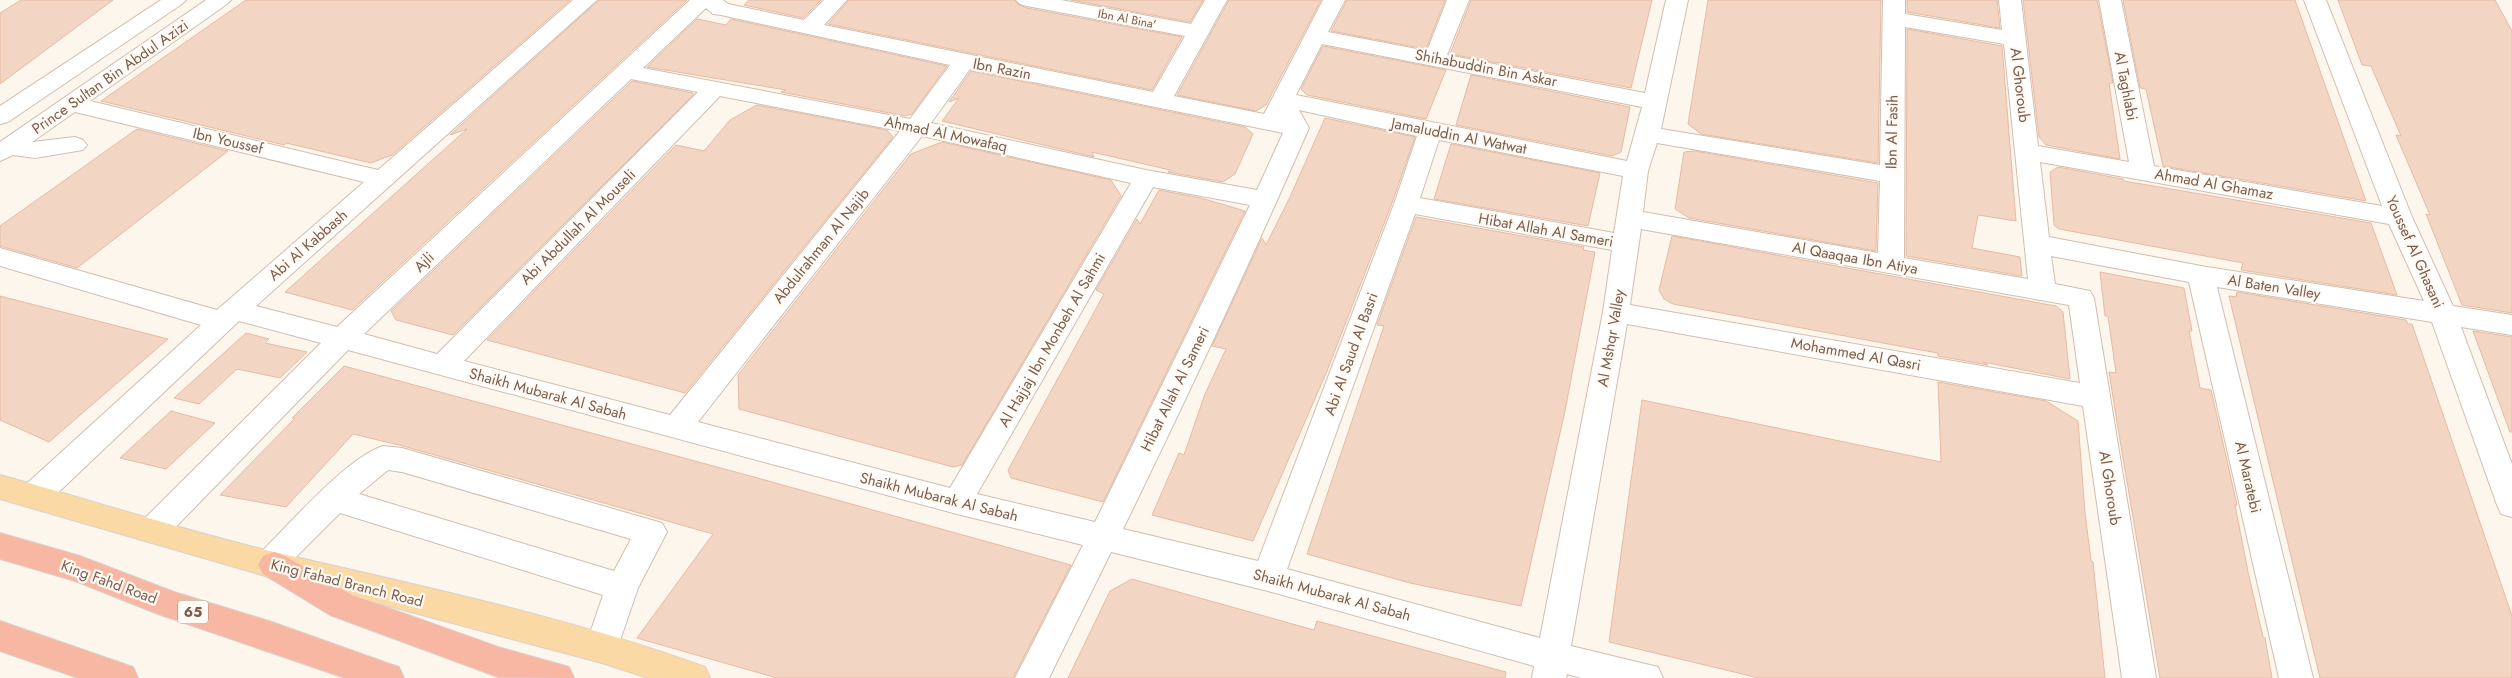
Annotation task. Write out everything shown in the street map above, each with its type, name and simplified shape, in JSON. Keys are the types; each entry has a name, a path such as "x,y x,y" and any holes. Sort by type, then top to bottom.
{"highway":[{"name":"King Fahd Road","path":"0,546 80,569 169,604 269,636 387,678"},
{"path":"272,564 341,605 498,662 557,678"},
{"path":"0,636 122,678"}],"main road":[{"name":"King Fahad Branch Road","path":"0,487 272,564 350,582 602,648 693,678"}],"street":[{"name":"Prince Sultan Bin Abdul Azizi","path":"0,116 174,0"},
{"name":"Prince Sultan Bin Abdul Azizi","path":"5,150 72,121 220,0"},
{"name":"Abi Al Kabbash","path":"34,496 228,315 586,0"},
{"path":"808,29 836,0"},
{"name":"Ibn Al Bina'","path":"1027,0 1197,32"},
{"path":"1160,100 1216,0"},
{"name":"Hibat Allah Al Sameri","path":"1032,678 1103,538 1266,200 1284,116 1316,36 1334,0"},
{"path":"1435,58 1458,0"},
{"name":"Al Mshqr Valley","path":"1550,667 1616,312 1636,170 1648,134 1677,0"},
{"name":"Al Ghoroub","path":"2010,0 2042,290"},
{"name":"Al Taghlabi","path":"2110,0 2142,172"},
{"name":"Youssef Al Ghasani","path":"2315,0 2399,217 2442,314 2512,505"},
{"name":"Ibn Razin","path":"715,2 808,29 964,61 1160,100 1284,116"},
{"name":"Ajli","path":"153,530 344,338 625,70 715,2"},
{"path":"1894,10 2015,39"},
{"name":"Ibn Al Fasih","path":"1891,264 1894,10"},
{"name":"Shihabuddin Bin Askar","path":"1316,36 1655,102"},
{"name":"Abdulrahman Al Najib","path":"676,428 916,127 964,61"},
{"name":"Ahmad Al Mowafaq","path":"625,70 916,127 1146,178 1266,200"},
{"name":"Abi Abdullah Al Mouseli","path":"442,366 715,88"},
{"name":"Jamaluddin Al Watwat","path":"1284,116 1430,131 1636,170"},
{"path":"5,150 35,150 72,121"},
{"name":"Ibn Youssef","path":"72,121 384,179"},
{"name":"Abi Al Saud Al Basri","path":"1268,576 1406,204 1430,131"},
{"path":"1648,134 1892,176"},
{"name":"Ahmad Al Ghamaz","path":"2028,152 2399,217"},
{"name":"Al Hajjaj Ibn Monbeh Al Sahmi","path":"957,502 1146,178"},
{"name":"Hibat Allah Al Sameri","path":"1406,204 1628,231"},
{"name":"Al Qaaqaa Ibn Atiya","path":"1628,231 1891,264 2081,298"},
{"name":"Al Baten Valley","path":"2037,244 2200,275 2512,325"},
{"name":"Shaikh Mubarak Al Sabah","path":"0,258 228,315 344,338 442,366 957,502 1268,576 1550,667 1646,678"},
{"name":"Al Maratebi","path":"2200,275 2296,678"},
{"name":"Al Ghoroub","path":"2081,298 2139,678"},
{"name":"Mohammed Al Qasri","path":"1616,312 2096,397"},
{"path":"272,564 355,479 383,458 402,460 651,532 622,587 602,648"},
{"path":"334,499 622,587"}],"building":[{"path":"21,0 113,0 0,84 0,13"},
{"path":"246,0 570,0 392,155 371,163 286,143 284,145 101,101"},
{"path":"599,0 687,0 352,310 285,292 467,129 450,135"},
{"path":"749,0 821,0 803,18 744,5"},
{"path":"849,0 1014,0 1019,5 1027,8 1182,37 1152,90 828,24"},
{"path":"1071,0 1203,0 1190,22"},
{"path":"1229,0 1321,0 1266,105 1256,111 1177,95"},
{"path":"1347,0 1445,0 1426,49 1331,31"},
{"path":"1471,0 1652,0 1631,88 1450,54"},
{"path":"1708,0 1881,0 1878,163 1701,134 1688,124"},
{"path":"1907,0 1997,0 2000,28 1907,12"},
{"path":"2023,0 2097,0 2113,83 2109,83 2120,159 2046,145 2039,137"},
{"path":"2123,0 2295,0 2366,201 2163,166 2146,89 2140,88"},
{"path":"2338,0 2495,0 2512,31 2512,313 2462,305 2426,214 2430,215 2396,135 2401,136 2371,66 2362,65"},
{"path":"697,19 726,25 731,19 947,66 912,114 905,116 781,92 786,90 647,67"},
{"path":"1907,29 2002,46 2016,221 1978,215 1972,248 2020,257 2022,276 1906,256"},
{"path":"1323,46 1446,70 1426,119 1307,95 1301,89"},
{"path":"971,71 1245,127 1253,134 1235,174 1223,182 1168,172 1170,170 1092,152 1094,157 942,121 959,98 949,102"},
{"path":"1471,75 1630,107 1621,152 1612,156 1456,125"},
{"path":"632,81 693,93 693,95 453,335 396,320 391,311"},
{"path":"757,105 887,130 893,137 685,393 487,340 676,145 704,151 730,120"},
{"path":"1325,118 1415,137 1392,203 1327,371 1253,541 1152,515 1179,453 1184,455 1205,394 1226,349 1212,346 1262,238 1266,245 1290,197"},
{"path":"137,129 228,151 77,268 0,246 0,226"},
{"path":"942,142 1111,180 1121,196 962,465 953,467 739,409 738,375 911,154"},
{"path":"1451,144 1600,173 1588,226 1434,199"},
{"path":"1695,151 1878,183 1876,251 1689,218 1675,209 1684,152"},
{"path":"2058,167 2123,179 2124,181 2371,223 2397,295 2241,270 2243,263 2059,229 2054,225 2050,172"},
{"path":"1159,190 1201,198 1245,211 1103,502 1011,478 1008,470 1104,294 1096,290 1137,219 1140,224"},
{"path":"1416,217 1584,247 1583,250 1595,252 1565,411 1521,606 1410,583 1307,554 1384,326 1377,325"},
{"path":"1672,236 2056,306 2063,312 2070,379 1983,362 1988,365 1938,356 1938,353 1673,304 1664,299 1659,290"},
{"path":"2100,272 2184,288 2192,331 2189,331 2200,388 2211,390 2237,505 2235,505 2248,572 2263,637 2265,638 2272,678 2160,678 2109,372 2116,373 2108,316 2105,316"},
{"path":"2237,292 2406,320 2408,324 2412,324 2512,616 2512,678 2320,678 2229,296 2236,297"},
{"path":"0,296 168,339 49,442 0,420"},
{"path":"2473,331 2512,337 2512,432 2510,432"},
{"path":"246,333 269,339 265,343 307,352 280,378 237,369 199,404 174,398"},
{"path":"344,366 1071,565 1013,678 777,678 637,638 713,534 403,446 353,434 286,507 220,495"},
{"path":"1938,382 2046,401 2078,421 2085,513 2091,561 2093,562 2105,678 1759,678 1609,642 1642,400 1941,462"},
{"path":"171,411 215,423 166,469 120,458"},
{"path":"1132,579 1314,630 1317,621 1506,672 1505,678 1068,678 1110,591"}]}
